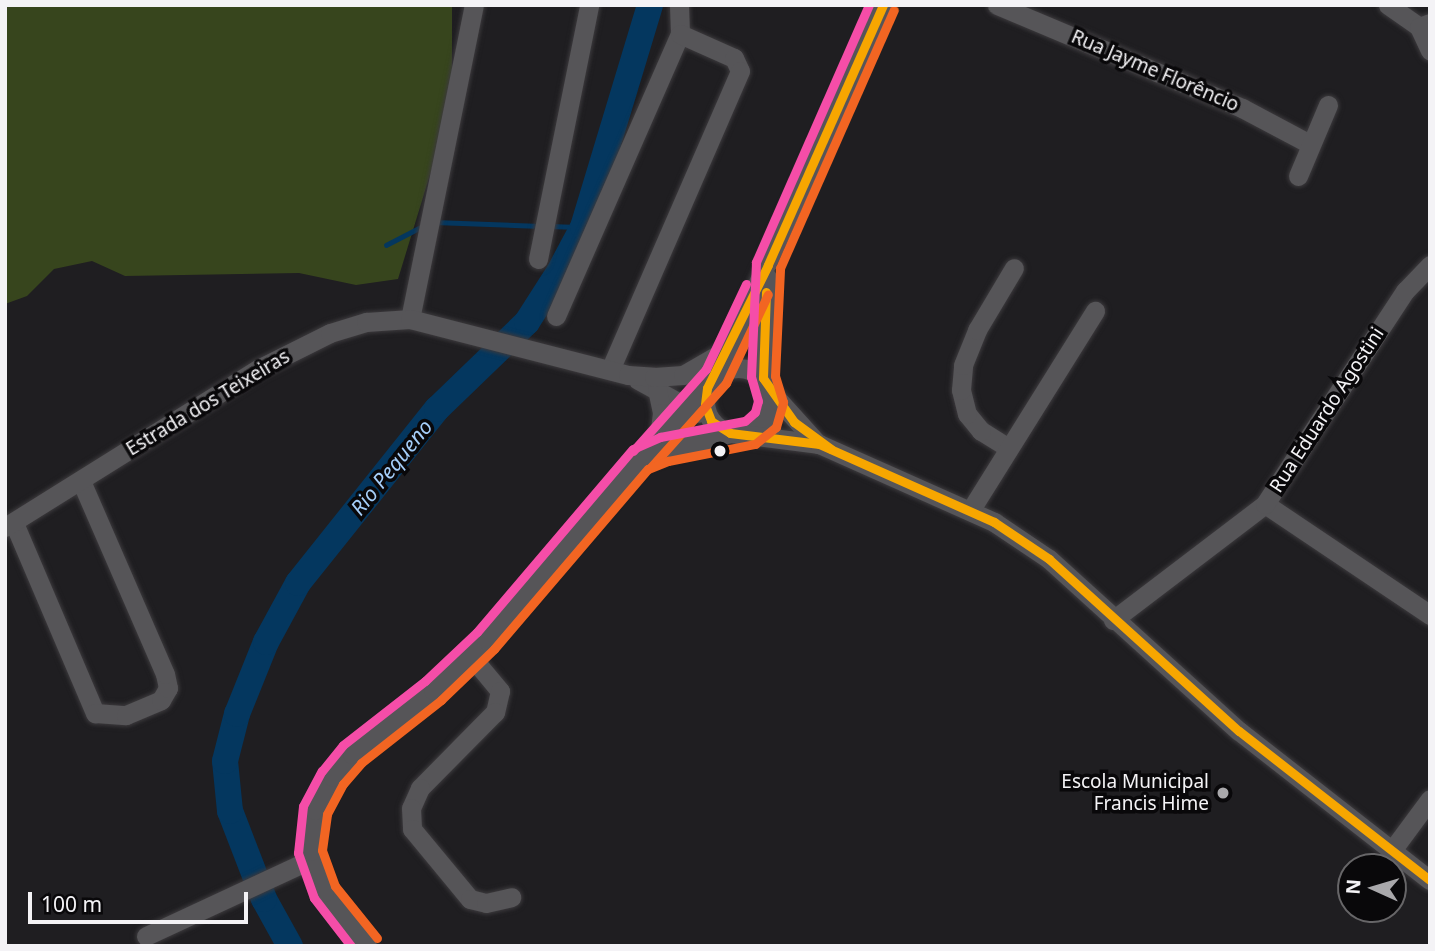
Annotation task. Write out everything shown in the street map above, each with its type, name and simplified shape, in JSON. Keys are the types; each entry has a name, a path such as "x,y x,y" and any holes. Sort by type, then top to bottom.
{"street":[{"path":"410,319 474,5"},
{"path":"538,258 589,5"},
{"path":"556,316 680,34 679,5"},
{"path":"883,5 768,265 717,369 705,405 711,421 736,434 819,444 970,511 1049,559 1238,731 1430,880"},
{"name":"Rua Jayme Florêncio","path":"997,5 1242,108 1310,144"},
{"path":"1388,5 1424,25 1430,51"},
{"path":"619,372 740,71 734,58 680,34"},
{"path":"1298,176 1328,105"},
{"path":"641,459 736,434 766,419 768,265"},
{"name":"Rua Eduardo Agostini","path":"1113,620 1265,504 1405,291 1430,265"},
{"path":"1007,447 981,431 967,414 961,390 963,365 977,330 1014,268"},
{"path":"970,511 1007,447 1095,311"},
{"name":"Estrada dos Teixeiras","path":"10,525 258,369 318,339 366,322 410,319 619,372 668,377 717,369"},
{"path":"717,369 751,370 819,444"},
{"path":"367,946 324,892 312,859 310,830 333,777 352,754 470,655 688,407 717,369"},
{"name":"Estrada dos Teixeiras","path":"619,372 657,389 711,421"},
{"path":"657,389 662,413 659,438"},
{"path":"10,525 95,713 105,717 126,715 161,701 168,688 165,674 81,481"},
{"path":"1265,504 1430,615"},
{"path":"470,655 500,691 495,712 420,788 411,808 412,829 470,899 486,903 511,897"},
{"path":"1393,849 1430,799"},
{"path":"146,936 237,897 312,859"}],"green space":[{"path":"5,5 452,5 452,103 398,279 356,285 299,273 125,276 92,261 54,269 27,296 5,304"}],"waterway":[{"name":"Rio Pequeno","path":"290,946 264,899 230,811 225,761 237,714 266,642 298,583 437,409 527,322 559,272 583,227 650,5"},
{"path":"434,222 541,226"},
{"path":"386,245 423,226"},
{"path":"550,226 583,227"}],"transit line":[{"path":"351,946 314,898 298,853 303,806 322,771 343,745 425,681 477,632 633,449 660,437 745,421 755,412 758,401 751,377 756,262 869,5"},
{"path":"883,5 768,265 707,388 705,405 711,421 730,433 819,444 994,522 1049,559 1239,731 1430,880"},
{"path":"377,938 335,886 322,850 327,814 343,784 361,763 441,700 494,649 648,469 668,461 755,444 776,427 783,402 775,376 780,268 894,10"},
{"path":"633,451 706,369 746,284"},
{"path":"766,292 763,378 794,422 831,449"},
{"path":"651,467 726,383 768,294"}],"place":[{"name":"Escola Municipal Francis Hime","path":"1223,793"}]}
